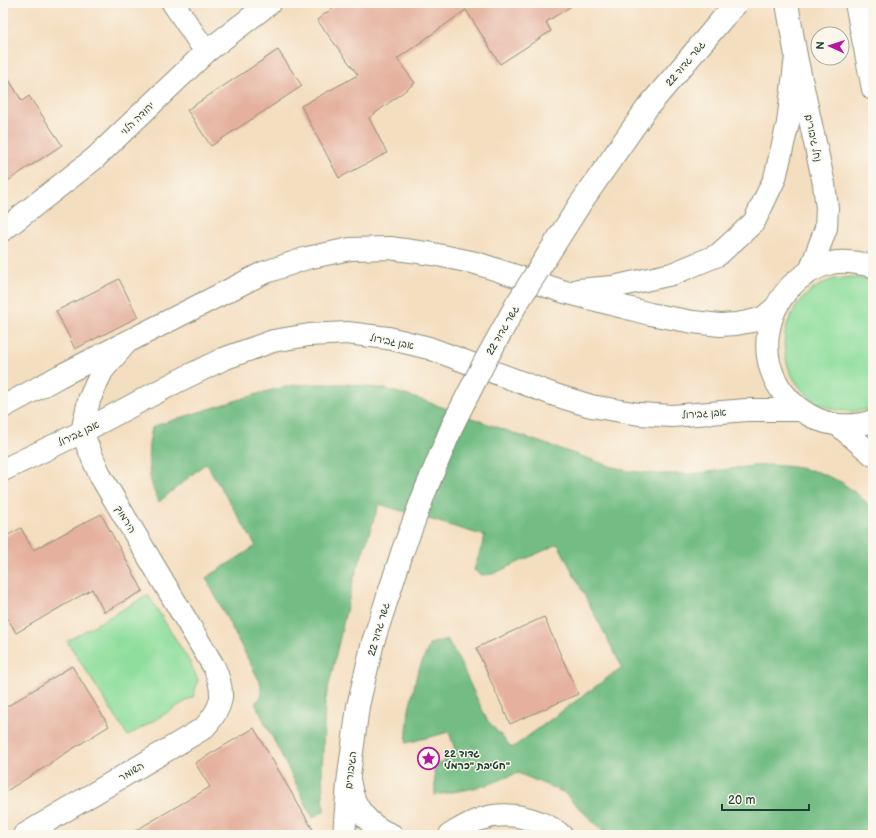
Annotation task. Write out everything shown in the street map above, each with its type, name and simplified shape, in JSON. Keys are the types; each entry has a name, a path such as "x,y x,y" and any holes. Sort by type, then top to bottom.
{"street":[{"path":"173,3 206,52"},
{"name":"יהודה הלוי","path":"3,229 94,159 206,52 270,3"},
{"name":"גשר גדוד 22","path":"358,706 373,642 403,550 426,489 454,422 484,363 516,306 580,204 642,114 737,3"},
{"name":"נחל גיבורים","path":"787,3 796,56 824,184 827,208 826,228 810,271"},
{"path":"856,3 873,90"},
{"path":"565,292 613,287 672,274 718,255 754,222 775,178 788,123 796,56"},
{"path":"3,407 60,376 263,273 307,258 350,249 390,248 433,254 476,263 565,292 650,314 693,322 720,325 736,324 763,318 775,308"},
{"path":"873,266 855,262 832,263 810,271 789,287 775,308 769,323 767,339 767,356 771,371 778,386 788,399 800,410 818,420 838,425 860,425 873,421"},
{"name":"אבן גבירול","path":"3,470 82,432 178,381 230,357 273,341 309,335 347,333 388,338 429,348 555,395 591,406 639,414 672,416 747,410 800,410"},
{"path":"82,432 89,400 102,371 126,343"},
{"path":"838,425 873,455"},
{"name":"הירמוך","path":"82,432 101,477 214,667 220,679 221,692"},
{"name":"השומר","path":"24,835 204,728 213,717 219,705 221,692"},
{"name":"הגיבורים","path":"344,835 349,776 358,706"},
{"path":"349,776 352,794 357,806 364,816 375,826 392,835"},
{"path":"450,835 464,826 481,819 497,816 516,816 530,819 545,825 561,835"}],"green space":[{"path":"853,277 873,281 873,408 860,411 846,411 827,407 811,398 798,386 790,370 785,353 785,336 790,318 807,294 820,285 835,279"},
{"path":"347,384 386,389 628,471 657,474 692,474 752,466 771,465 794,467 818,472 841,482 861,497 873,509 873,835 606,835 563,792 518,773 487,785 435,795 434,767 456,753 449,732 406,743 409,710 417,674 430,644 447,639 456,654 487,720 512,748 622,667 558,544 493,574 481,575 474,570 485,536 379,504 353,581 325,702 322,773 324,811 313,818 255,703 261,697 261,684 206,578 256,546 206,463 159,502 152,485 148,456 152,428 157,425 264,392 294,385"},
{"path":"148,595 191,664 198,680 193,697 128,736 67,641"}],"building":[{"path":"339,3 576,3 546,22 551,31 500,64 466,10 397,59 415,83 369,118 387,153 339,178 301,106 358,75 317,20"},
{"path":"278,50 302,86 211,146 187,110"},
{"path":"3,70 22,101 29,96 62,145 3,184"},
{"path":"119,279 138,317 75,349 56,311"},
{"path":"101,514 143,591 104,612 92,589 16,633 3,610 3,538 21,528 33,550"},
{"path":"544,617 578,694 510,724 476,648"},
{"path":"72,666 109,726 3,793 3,709"},
{"path":"254,728 316,835 128,835 210,787 195,763"}],"place":[{"name":"גדוד 22 חטיבת \"כרמלי\"","path":"428,759"}]}
